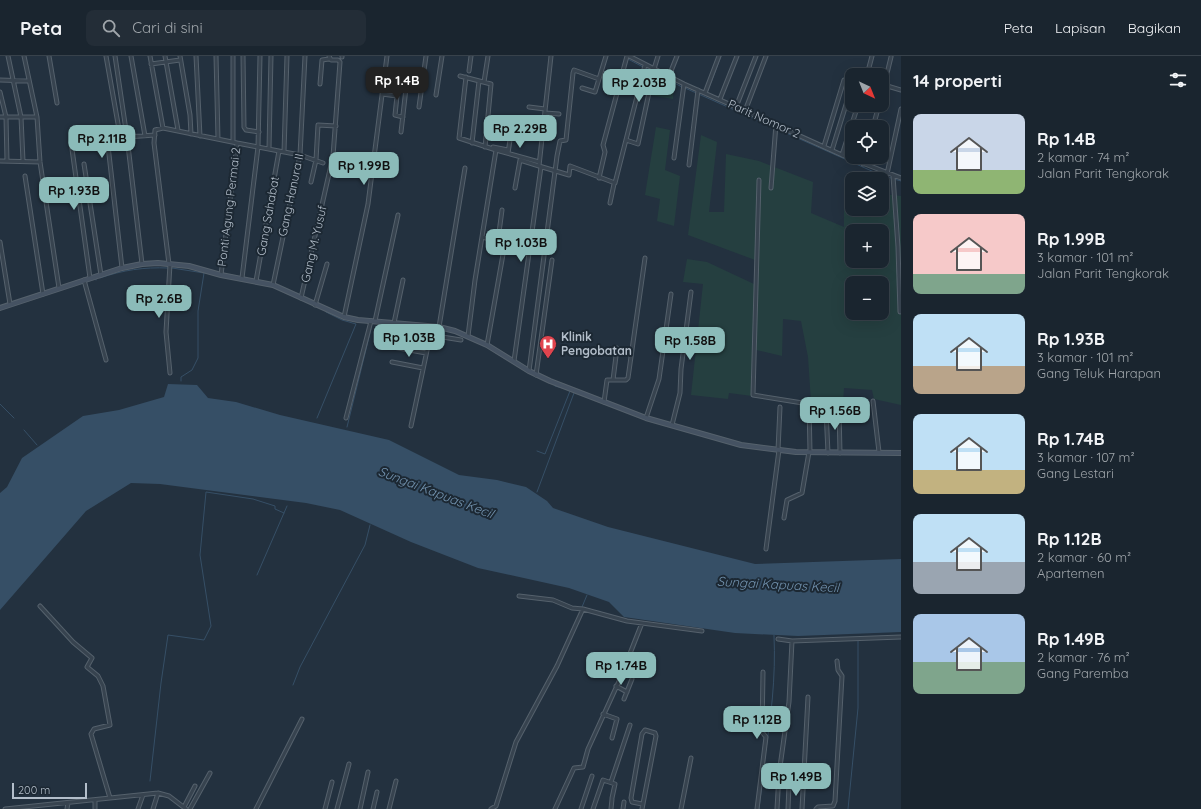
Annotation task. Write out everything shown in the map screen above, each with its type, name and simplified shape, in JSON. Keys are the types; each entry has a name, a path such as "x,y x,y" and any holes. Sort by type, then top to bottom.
{"main road":[{"path":"0,308 122,268 142,264 189,266 221,275 272,285 344,317 439,327 468,336 487,345 536,375 646,418 741,445 778,450 828,453 901,453"}],"street":[{"path":"8,56 21,117 23,162"},
{"path":"24,56 37,117 40,162 59,288"},
{"path":"49,56 57,103"},
{"path":"106,56 120,134 107,137 122,268"},
{"path":"115,56 127,137 142,264"},
{"path":"131,56 145,136"},
{"path":"150,56 163,128"},
{"path":"165,56 178,130"},
{"path":"196,56 200,136"},
{"path":"216,56 218,139"},
{"name":"Ponti Agung Permai 2","path":"221,275 235,142 233,56"},
{"path":"243,56 244,127 246,130 259,132"},
{"path":"242,278 258,147 260,56"},
{"path":"269,149 271,56"},
{"path":"284,152 287,56"},
{"name":"Gang Hanura II","path":"272,285 300,155 305,56"},
{"path":"344,317 368,204 387,56"},
{"path":"419,107 426,56"},
{"path":"436,95 442,56"},
{"path":"469,71 471,56"},
{"path":"484,82 488,56"},
{"path":"514,361 524,303 551,56"},
{"path":"582,88 595,92 606,56"},
{"path":"599,178 605,152 603,145 628,56"},
{"name":"Parit Nomor 2","path":"628,56 684,84 845,156"},
{"path":"639,61 640,56"},
{"path":"626,140 638,144 658,56"},
{"path":"669,76 677,56"},
{"path":"704,93 719,56"},
{"path":"720,100 737,56"},
{"path":"736,107 756,56"},
{"path":"744,111 766,56"},
{"path":"869,68 872,56"},
{"path":"888,68 891,57"},
{"path":"151,64 180,58 190,115 191,134"},
{"path":"320,84 322,60 329,58"},
{"name":"Gang M. Yusuf","path":"301,298 331,165 336,126 340,62 329,58"},
{"path":"610,203 645,65"},
{"path":"401,132 408,71"},
{"path":"529,371 560,142 566,140 574,71 599,78"},
{"path":"460,76 491,84 485,147"},
{"path":"466,77 460,140 540,162"},
{"path":"0,80 29,80"},
{"path":"824,146 844,80"},
{"path":"472,143 479,81"},
{"path":"674,158 684,84"},
{"path":"889,86 901,90"},
{"path":"689,165 698,90"},
{"path":"0,92 6,117 7,161"},
{"path":"382,94 397,96 395,116 403,117"},
{"path":"529,107 559,114"},
{"path":"832,150 845,107"},
{"path":"887,172 901,109"},
{"path":"842,155 856,112"},
{"path":"0,116 37,117"},
{"path":"496,124 512,127 508,152"},
{"path":"771,188 776,124"},
{"path":"311,182 316,160 318,125 336,126"},
{"path":"170,373 166,332 169,264 156,165 156,129 163,128 178,130 200,136 300,155 323,163"},
{"path":"127,137 155,136"},
{"path":"71,142 90,278"},
{"path":"468,336 494,149"},
{"name":"Gang Sahabat","path":"256,281 279,151"},
{"path":"515,188 520,160 569,175 570,166 614,184"},
{"path":"0,161 40,162"},
{"path":"84,164 101,275"},
{"name":"Parit Nomor 2","path":"863,164 882,172"},
{"path":"439,327 465,168"},
{"name":"Parit Nomor 2","path":"889,175 901,178"},
{"path":"25,176 43,294"},
{"path":"893,176 898,247 900,312"},
{"path":"759,180 753,395 809,404 810,415 809,452 802,493 787,500 784,518"},
{"path":"498,240 502,210"},
{"path":"346,418 373,321 398,215"},
{"path":"482,237 505,243 487,345"},
{"path":"0,242 10,304"},
{"path":"604,402 607,380 626,380 628,378 645,258"},
{"path":"536,375 552,260"},
{"path":"315,305 327,264"},
{"path":"84,280 106,360"},
{"path":"394,323 403,280"},
{"path":"672,426 680,393 681,368 691,292"},
{"path":"646,418 659,379 671,294"},
{"path":"411,426 432,327"},
{"path":"395,331 461,340"},
{"path":"393,347 426,353"},
{"path":"613,380 617,348"},
{"path":"392,362 423,368"},
{"path":"873,401 879,452"},
{"path":"766,549 778,450 780,407"},
{"path":"839,410 840,453"},
{"path":"810,415 825,412 828,453"},
{"path":"519,596 553,600 627,621 702,631"},
{"path":"40,606 73,642 92,658 87,667 98,676 103,686 110,726 94,729 91,734 110,798"},
{"path":"490,809 496,804 516,742 558,666 583,609"},
{"path":"556,809 574,768 576,766 583,768 586,753 642,623"},
{"path":"778,639 792,640 901,637"},
{"path":"777,809 779,774 788,702 792,640"},
{"path":"816,809 833,806 835,801 842,676 838,670 837,660"},
{"path":"757,809 766,737 762,732 763,672"},
{"path":"624,699 632,679"},
{"path":"616,686 627,692"},
{"path":"802,809 808,697"},
{"path":"603,714 617,720 612,738"},
{"path":"256,809 302,719"},
{"path":"611,782 630,725"},
{"path":"642,804 632,802 631,798 642,734 645,730 655,733 656,736 642,809"},
{"path":"682,809 692,758"},
{"path":"337,809 349,764"},
{"path":"360,809 368,772"},
{"path":"190,809 210,773"},
{"path":"581,809 592,776"},
{"path":"593,809 604,780 616,785 611,809"},
{"path":"389,809 396,781"},
{"path":"325,809 332,782"},
{"path":"788,809 789,785"},
{"path":"5,809 158,793 165,794 183,808 195,786"},
{"path":"373,809 377,792"},
{"path":"153,809 158,793"},
{"path":"138,809 143,795"},
{"path":"95,800 95,809"},
{"path":"623,809 624,802"},
{"path":"67,809 68,803"},
{"path":"52,804 52,809"}],"green space":[{"path":"654,74 674,84 673,99 649,95"},
{"path":"656,127 670,130 665,170 680,176 674,226 657,221 660,199 645,195"},
{"path":"701,135 717,142 709,212 724,212 726,154 759,161 813,182 811,213 844,227 844,208 845,216 889,216 889,195 901,196 901,405 874,399 872,390 844,388 843,404 811,402 808,357 801,321 783,319 782,356 752,349 752,396 729,393 728,399 691,395 703,284 683,282 687,259 707,262 754,284 755,260 688,235"}],"water":[{"name":"Sungai Kapuas Kecil","path":"168,384 197,385 208,398 236,402 280,415 389,440 459,475 497,480 526,487 547,501 553,508 608,527 755,564 901,559 901,632 798,636 735,633 624,617 609,602 569,588 478,568 411,542 340,510 306,503 160,484 131,483 86,511 0,610 0,493 7,487 22,458 83,416 119,410 164,397"}],"waterway":[{"path":"707,93 721,56"},
{"path":"628,59 643,67"},
{"path":"646,68 652,71"},
{"path":"655,73 682,87"},
{"path":"685,88 874,172 891,178"},
{"path":"894,179 901,181"},
{"path":"100,278 134,270 168,268"},
{"path":"172,268 204,273 198,311 198,358 192,370 181,377 181,381"},
{"path":"317,418 356,324 342,320 326,312"},
{"path":"347,427 371,329"},
{"path":"555,386 562,388"},
{"path":"537,451 545,454 570,391"},
{"path":"537,492 574,393"},
{"path":"0,404 14,418"},
{"path":"24,430 37,445"},
{"path":"150,781 168,635 204,640 211,626 200,555 206,492 253,499 275,506 275,509 284,513"},
{"path":"257,575 287,506"},
{"path":"293,685 300,667 365,545 370,525"},
{"path":"582,607 587,595"},
{"path":"764,761 772,698 774,635"},
{"path":"848,809 858,708 858,640"},
{"path":"759,809 764,766"}],"place":[{"name":"Klinik Pengobatan","path":"548,359"}]}
